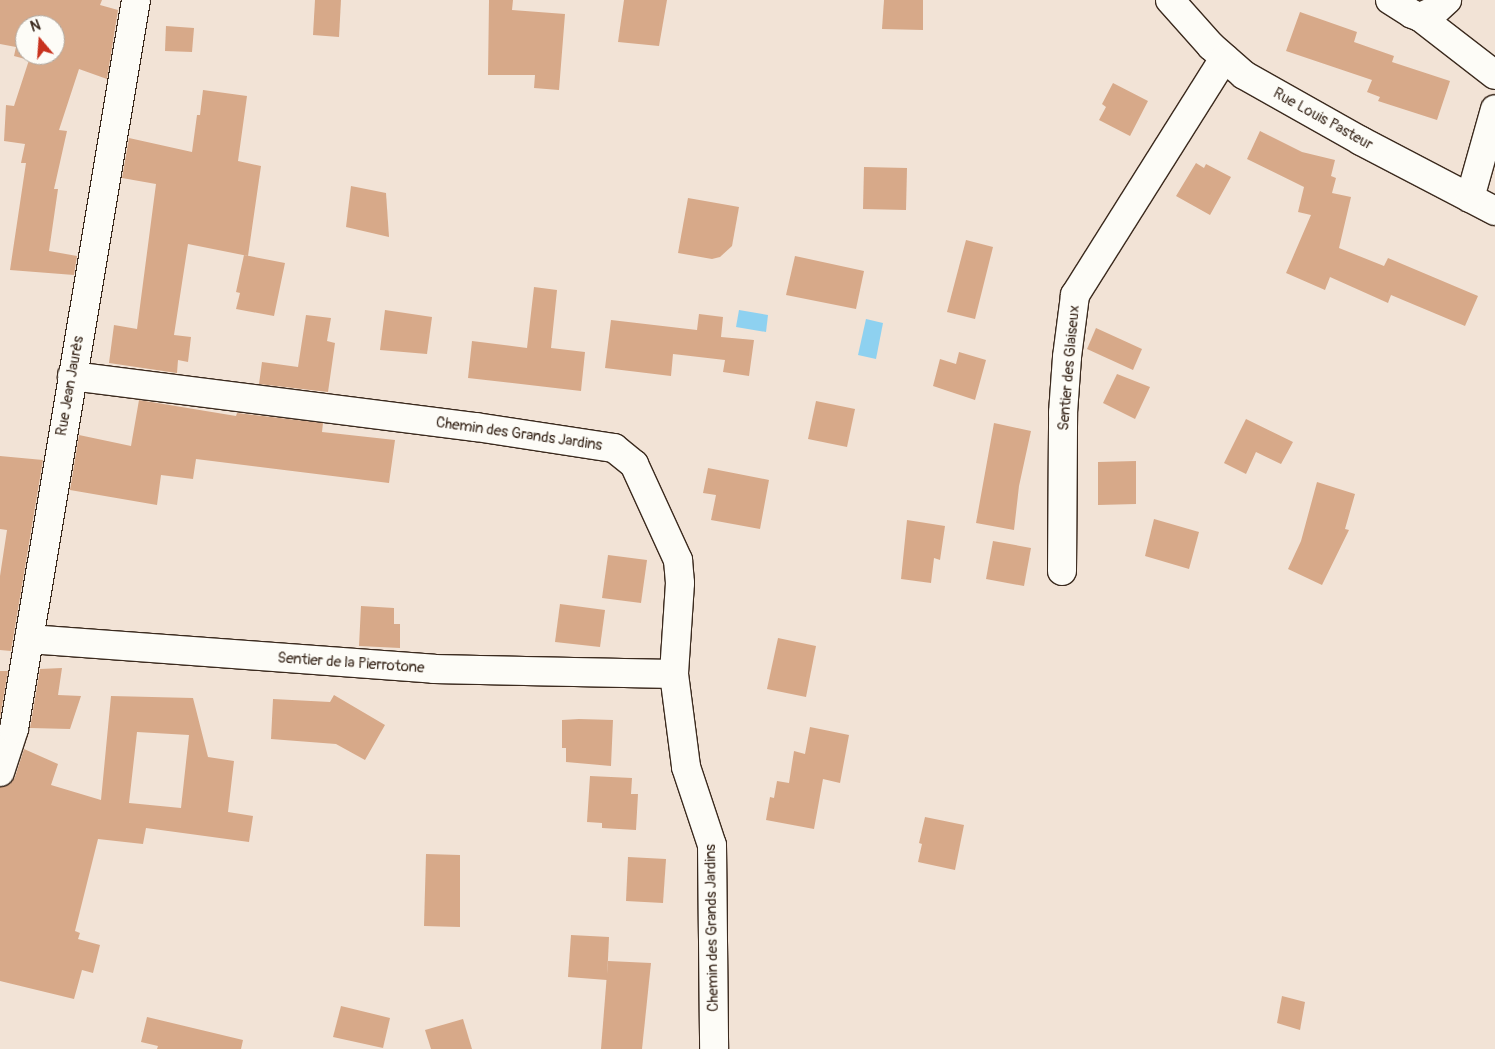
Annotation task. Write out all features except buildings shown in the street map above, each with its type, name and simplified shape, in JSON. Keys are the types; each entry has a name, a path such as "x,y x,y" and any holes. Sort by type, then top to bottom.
{"street":[{"name":"Rue Jean Jaurès","path":"0,772 14,728 136,0"},
{"name":"Rue Louis Pasteur","path":"1170,0 1224,58 1244,75 1495,211"},
{"path":"1390,0 1420,17 1495,75"},
{"path":"1420,17 1436,10 1447,0"},
{"name":"Sentier des Glaiseux","path":"1062,571 1063,413 1067,357 1075,295 1224,58"},
{"path":"1470,198 1495,109"},
{"name":"Chemin des Grands Jardins","path":"72,376 476,428 614,448 634,464 678,560 680,583 674,674 686,767 712,845 714,1049"},
{"name":"Sentier de la Pierrotone","path":"29,639 434,669 674,674"}],"water":[{"path":"739,310 768,315 766,332 736,327"},
{"path":"866,319 883,323 876,359 858,355"}]}
